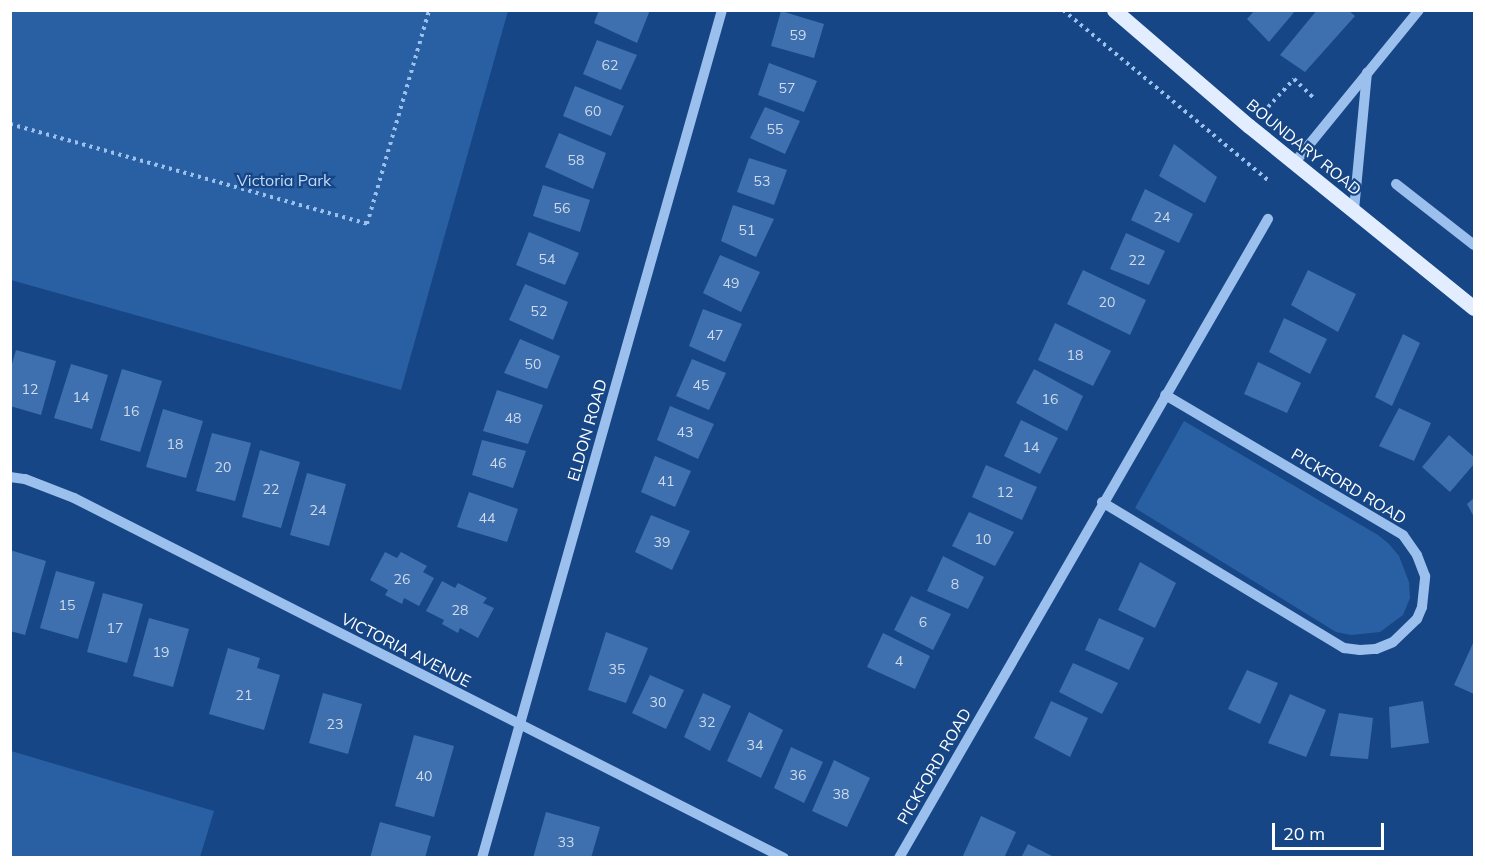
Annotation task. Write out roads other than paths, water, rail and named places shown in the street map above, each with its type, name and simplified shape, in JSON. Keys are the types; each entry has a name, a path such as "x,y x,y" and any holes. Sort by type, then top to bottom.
{"main road":[{"name":"BOUNDARY ROAD","path":"1114,10 1249,126 1474,308"}],"street":[{"name":"ELDON ROAD","path":"482,858 722,10"},
{"path":"1295,162 1419,10"},
{"path":"1354,210 1367,73"},
{"path":"1396,184 1474,245"},
{"name":"PICKFORD ROAD","path":"899,858 1102,502 1268,219"},
{"name":"PICKFORD ROAD","path":"1102,502 1344,648 1368,650 1393,642 1417,619 1422,607 1425,576 1418,555 1403,535 1165,395"},
{"name":"VICTORIA AVENUE","path":"10,477 25,478 74,498 784,858"}],"park label":[{"name":"Victoria Park","path":"284,180"}]}
